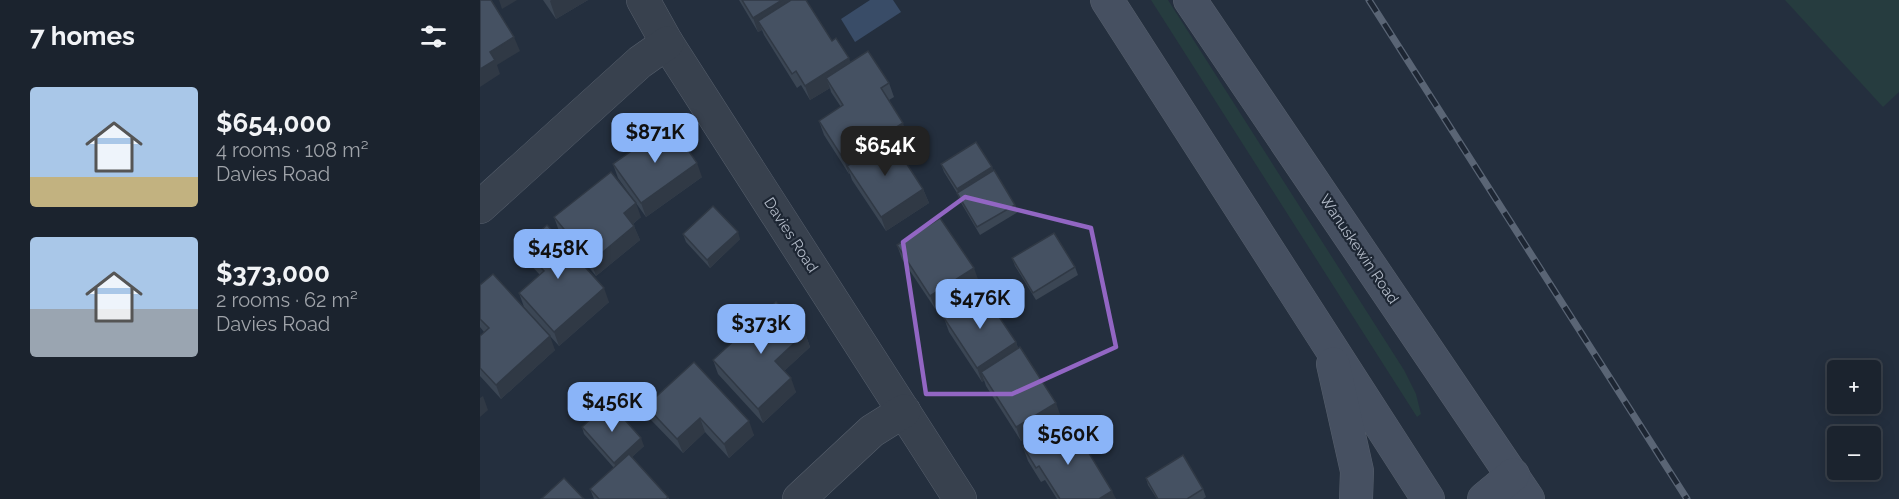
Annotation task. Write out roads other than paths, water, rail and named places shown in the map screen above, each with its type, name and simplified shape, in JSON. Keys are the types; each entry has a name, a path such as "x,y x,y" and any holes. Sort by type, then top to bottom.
{"main road":[{"path":"1107,0 1428,499"},
{"name":"Wanuskewin Road","path":"1190,0 1520,487"},
{"path":"1329,345 1357,471 1356,499"},
{"path":"1484,499 1520,487"}],"street":[{"name":"Davies Road","path":"643,0 667,43 960,499"},
{"path":"480,207 640,62 667,43"},
{"path":"799,499 872,431 903,411"}],"water":[{"path":"870,0 893,0 901,12 855,42 841,19"}],"railway":[{"path":"1369,0 1687,499"}]}
